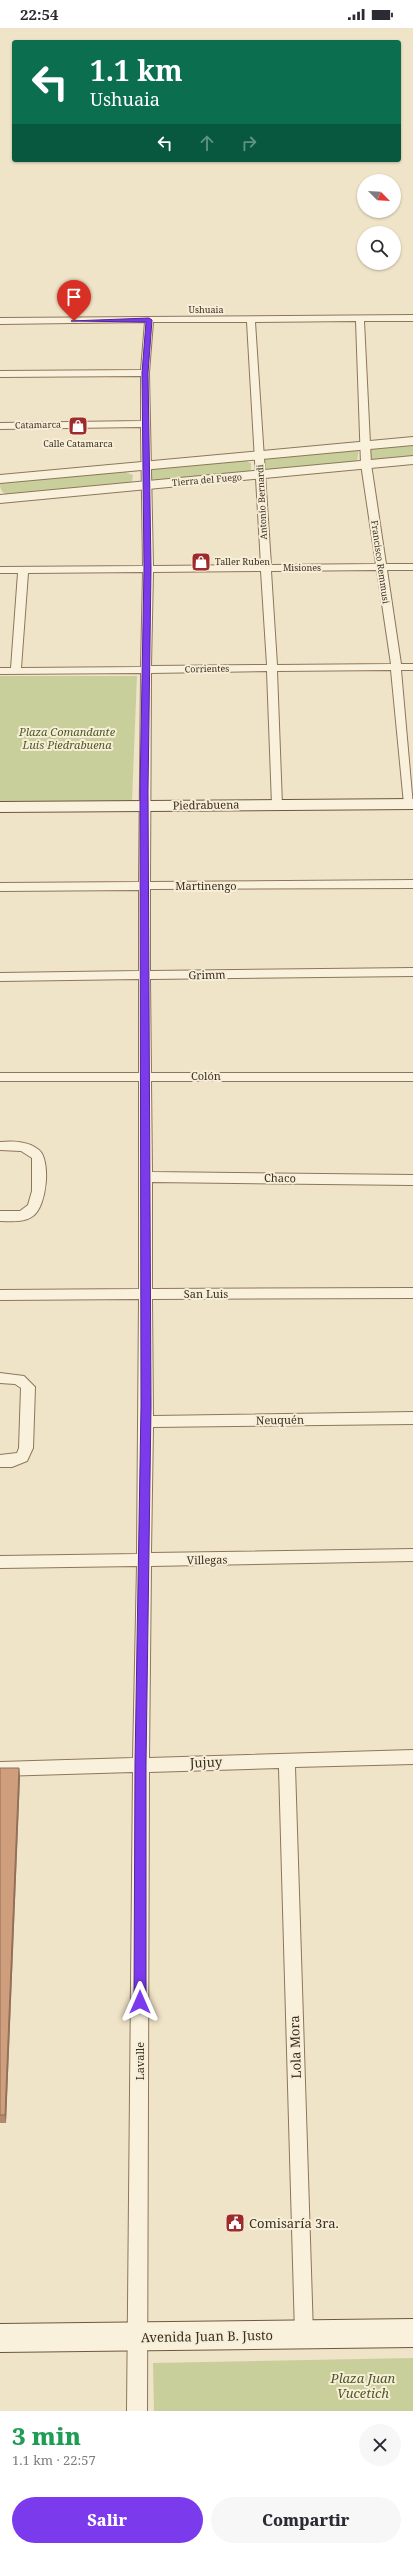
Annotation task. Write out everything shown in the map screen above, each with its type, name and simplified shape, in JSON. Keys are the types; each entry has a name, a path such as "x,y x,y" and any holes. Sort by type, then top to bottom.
{"main road":[{"name":"Piedrabuena","path":"0,807 411,804"},
{"name":"Avenida Juan B. Justo","path":"0,2338 413,2333"}],"street":[{"name":"Ushuaia","path":"0,321 413,318"},
{"name":"Francisco Remmusi","path":"360,319 366,464 380,568 396,667 411,804"},
{"name":"Lavalle","path":"138,2411 141,1764 146,1422 144,670 148,568 147,486 144,466 147,424 145,373 149,320"},
{"name":"Antonio Bernardi","path":"251,320 272,668 277,805"},
{"path":"0,374 145,373"},
{"name":"Catamarca","path":"0,426 147,424"},
{"name":"Tierra del Fuego","path":"0,479 259,456 365,444 413,441"},
{"name":"Tierra del Fuego","path":"0,499 413,460"},
{"name":"Misiones","path":"0,570 413,567"},
{"path":"16,671 23,570"},
{"name":"Corrientes","path":"0,671 413,667"},
{"name":"Martinengo","path":"0,887 413,884"},
{"name":"Grimm","path":"0,977 413,972"},
{"name":"Colón","path":"0,1077 413,1077"},
{"path":"0,1146 23,1146 33,1150 38,1157 37,1202 32,1211 23,1216 0,1216"},
{"name":"Chaco","path":"146,1177 413,1180"},
{"name":"San Luis","path":"0,1295 413,1293"},
{"path":"0,1378 17,1378 24,1381 28,1387 26,1448 22,1457 12,1461 0,1461"},
{"name":"Neuquén","path":"146,1422 413,1418"},
{"name":"Villegas","path":"0,1562 144,1561 413,1555"},
{"name":"Jujuy","path":"0,1768 413,1757"},
{"name":"Lola Mora","path":"287,1760 304,2334"}],"green space":[{"path":"413,444 413,457 369,460 367,453 372,448"},
{"path":"359,449 357,461 264,471 259,461 265,458"},
{"path":"244,460 251,463 251,470 246,473 148,481 149,470 156,467"},
{"path":"123,471 133,475 132,483 9,495 3,492 0,485 0,483"},
{"name":"Plaza Comandante Luis Piedrabuena","path":"0,676 137,676 132,802 0,802"},
{"name":"Plaza Juan Vucetich","path":"413,2358 413,2411 154,2411 153,2363"}],"building":[{"path":"0,1768 19,1768 5,2115 0,2115"}],"place":[{"name":"Calle Catamarca","path":"78,426"},
{"name":"Taller Ruben","path":"201,562"},
{"name":"Comisaría 3ra.","path":"235,2223"}],"route":[{"path":"74,321 149,320 145,373 147,424 144,466 147,486 148,568 144,670 146,1406 141,1764 140,2002"}]}
